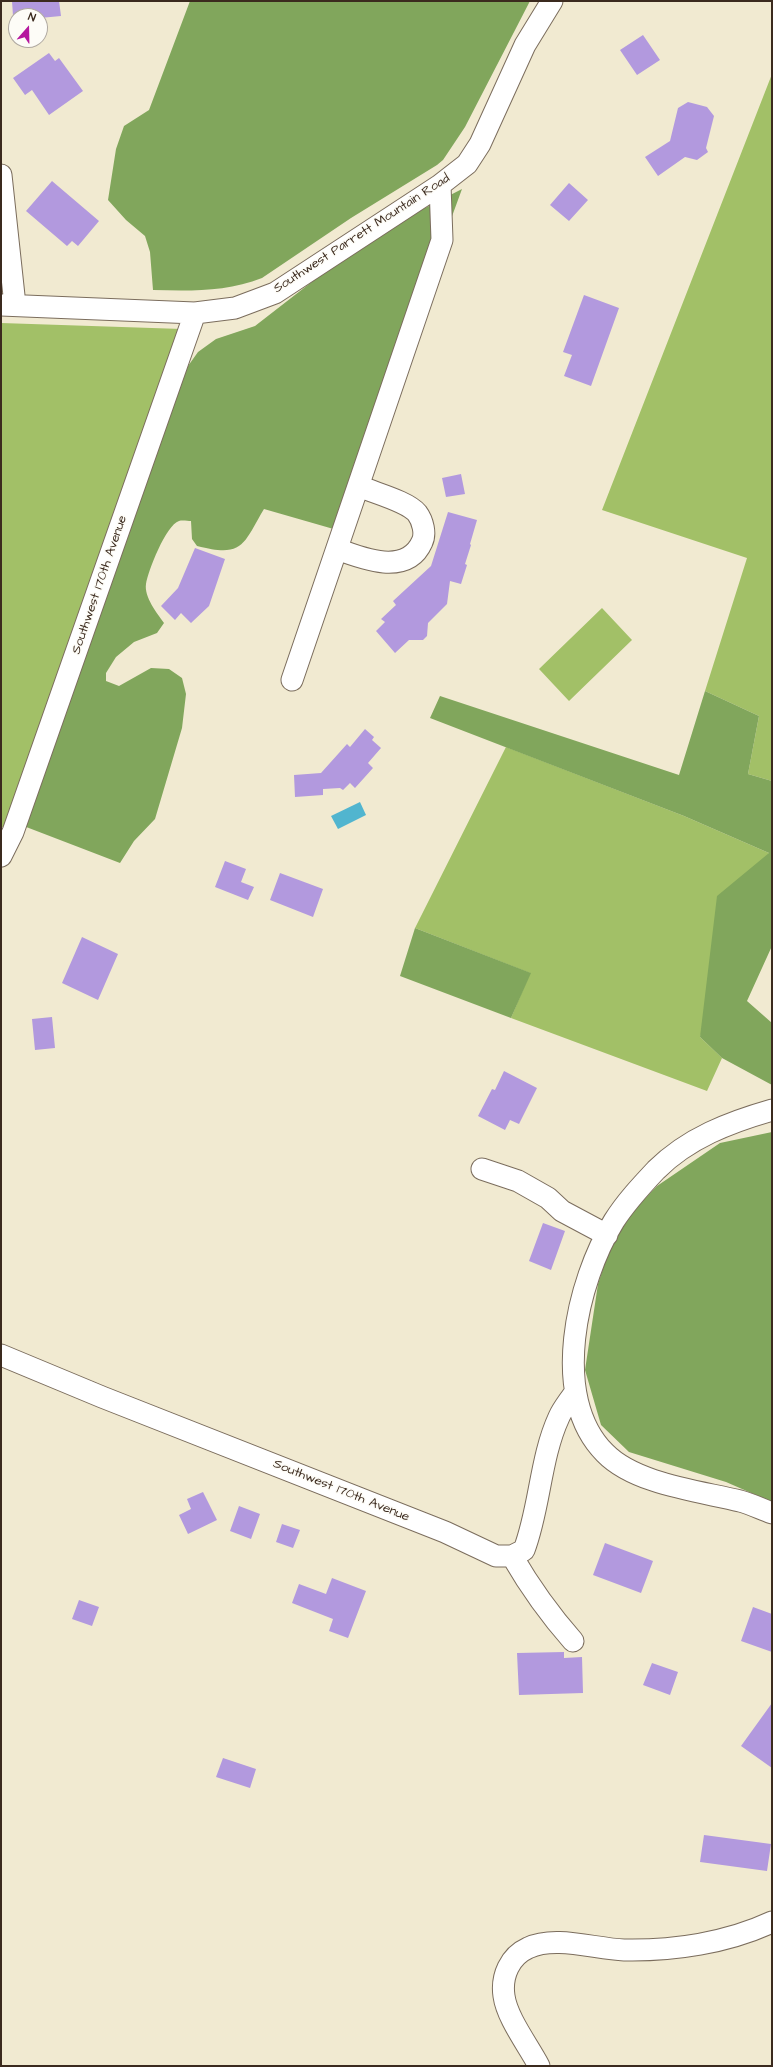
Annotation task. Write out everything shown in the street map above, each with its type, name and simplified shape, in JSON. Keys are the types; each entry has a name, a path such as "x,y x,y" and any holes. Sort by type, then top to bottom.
{"street":[{"name":"Southwest Parrett Mountain Road","path":"8,305 195,313 235,308 274,293 440,185 467,164 480,144 525,45 552,1"},
{"path":"1,175 8,305"},
{"path":"292,680 338,549 442,240 440,185"},
{"name":"Southwest 170th Avenue","path":"1,856 13,832 195,313"},
{"path":"338,549 364,559 381,563 401,561 418,551 424,539 424,526 417,513 408,506 359,486"},
{"path":"772,1110 723,1126 697,1139 657,1170 639,1188 622,1209 607,1235 589,1280 576,1330 572,1369 575,1392 582,1416 590,1435 612,1459 632,1471 653,1479 742,1501 772,1513"},
{"path":"482,1169 518,1180 548,1198 562,1211 607,1235"},
{"name":"Southwest 170th Avenue","path":"1,1355 109,1400 445,1532 496,1556 512,1556"},
{"path":"573,1641 556,1622 529,1585 512,1556 524,1550 532,1528 547,1455 559,1418 575,1392"},
{"path":"538,2066 511,2016 504,1996 504,1981 508,1966 523,1951 533,1946 551,1942 625,1950 692,1945 733,1936 772,1922"}],"green space":[{"path":"190,1 530,1 465,127 443,160 437,165 351,218 262,278 249,283 208,290 153,290 150,252 145,236 126,220 108,200 116,149 124,126 149,110"},
{"path":"772,74 772,781 748,774 759,716 705,691 747,558 602,510"},
{"path":"462,189 337,530 264,509 246,539 233,549 224,550 197,546 192,539 191,521 179,521 174,524 158,549 147,578 146,589 152,605 164,623 157,633 134,642 116,657 106,673 106,681 119,686 151,668 169,669 182,678 186,694 182,728 155,819 134,841 120,863 21,825 188,366 198,352 216,339 255,326 322,274 423,209"},
{"path":"1,323 182,329 8,827 1,827"},
{"path":"602,608 632,640 569,701 539,669"},
{"path":"705,691 759,716 748,774 772,781 772,946 747,1001 772,1023 772,1085 722,1058 700,1037 717,896 769,853 684,816 430,718 440,696 679,775"},
{"path":"506,747 684,816 769,853 700,1037 722,1058 707,1091 511,1018 530,973 415,928"},
{"path":"415,928 531,973 511,1018 400,976"},
{"path":"772,1132 772,1502 726,1482 629,1452 601,1425 585,1370 598,1284 616,1229 657,1186 720,1143"}],"water":[{"path":"360,802 366,815 338,829 331,816"}],"building":[{"path":"12,1 59,1 61,16 48,17 48,8 12,8"},
{"path":"643,35 660,60 637,75 620,50"},
{"path":"49,53 55,61 59,58 83,91 49,115 32,90 25,95 13,78"},
{"path":"688,102 707,107 714,116 706,148 708,152 697,160 685,157 658,176 645,157 670,141 678,108"},
{"path":"52,181 99,221 78,246 72,241 67,246 26,211"},
{"path":"569,183 588,200 569,221 550,205"},
{"path":"584,295 619,308 591,386 564,376 572,355 563,352"},
{"path":"461,474 465,494 446,497 442,478"},
{"path":"448,512 477,520 465,564 467,565 461,584 450,581 447,604 428,623 427,636 423,640 409,640 395,653 376,631 385,622 381,619 396,605 393,601 431,566"},
{"path":"195,548 225,559 209,606 191,623 181,613 175,620 161,606 178,588"},
{"path":"365,729 374,737 372,740 381,748 368,763 373,768 355,788 350,783 343,790 340,788 323,789 323,795 295,797 294,775 321,773 347,744 350,747"},
{"path":"225,861 246,869 241,882 254,887 248,900 215,887"},
{"path":"280,873 323,889 313,917 270,900"},
{"path":"82,937 118,954 98,1000 62,983"},
{"path":"52,1017 55,1048 35,1050 32,1019"},
{"path":"504,1071 537,1088 519,1124 510,1120 505,1130 478,1116 492,1089 495,1090"},
{"path":"543,1223 565,1231 551,1270 529,1261"},
{"path":"203,1492 217,1520 188,1534 179,1515 191,1509 187,1499"},
{"path":"239,1506 260,1514 251,1539 230,1531"},
{"path":"282,1524 300,1530 293,1548 276,1542"},
{"path":"605,1543 653,1561 641,1593 593,1575"},
{"path":"332,1578 366,1591 348,1638 329,1631 333,1619 292,1603 299,1584 326,1594"},
{"path":"79,1600 99,1607 92,1626 72,1619"},
{"path":"753,1607 772,1614 772,1652 741,1641"},
{"path":"564,1652 564,1658 582,1657 583,1693 519,1695 517,1653"},
{"path":"652,1663 678,1672 670,1695 643,1685"},
{"path":"772,1703 772,1768 741,1746"},
{"path":"223,1758 256,1769 250,1788 216,1777"},
{"path":"704,1835 771,1844 767,1871 700,1862"}]}
